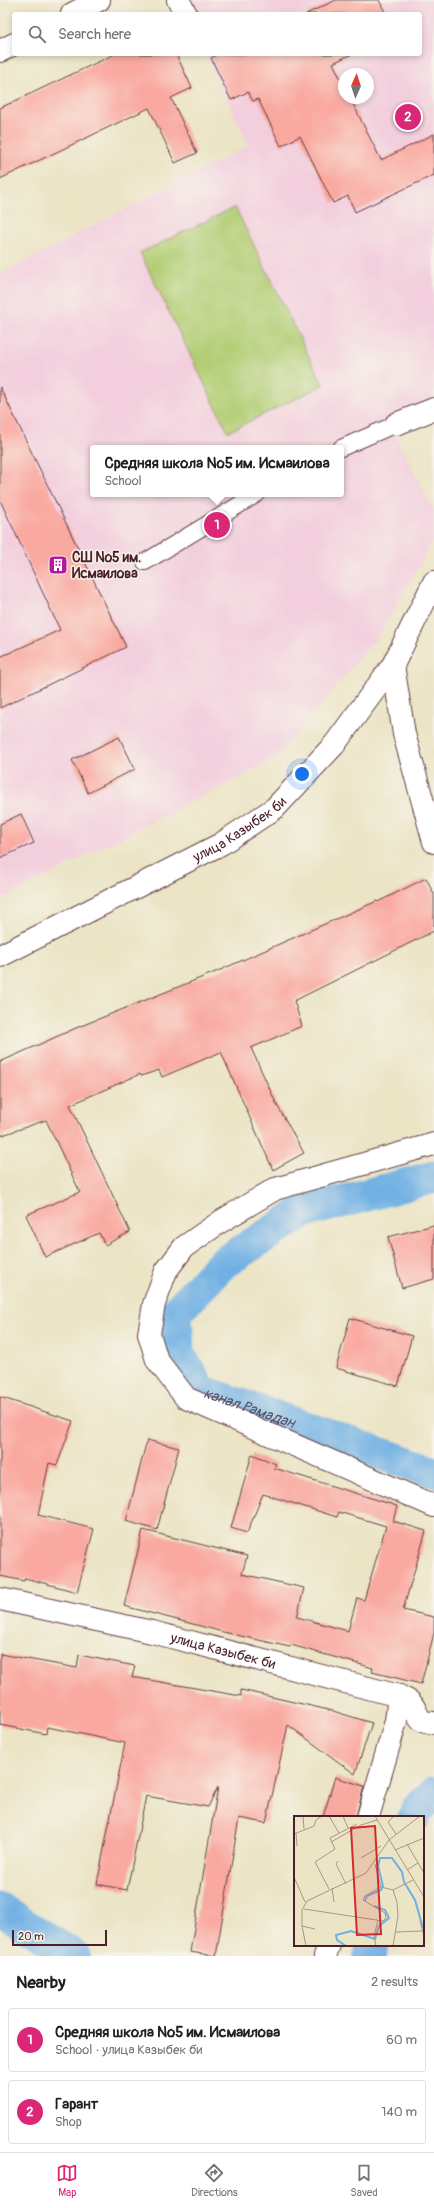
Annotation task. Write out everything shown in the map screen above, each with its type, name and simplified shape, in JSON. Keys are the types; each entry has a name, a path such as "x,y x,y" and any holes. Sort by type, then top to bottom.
{"street":[{"path":"178,0 185,12"},
{"path":"0,51 12,45"},
{"path":"396,424 434,409"},
{"name":"улица Казыбек би","path":"0,956 220,844 275,808 334,745 393,666 434,582"},
{"path":"393,666 404,734 434,842"},
{"path":"434,1144 275,1189 220,1222 184,1247 166,1271 154,1304 149,1334 158,1360 186,1398 434,1506"},
{"name":"улица Казыбек би","path":"0,1599 152,1632 399,1696 411,1703 416,1716 427,1723 434,1723"},
{"path":"368,1816 396,1721 399,1696"},
{"path":"325,1956 329,1946"}],"lane":[{"path":"344,447 396,424"},
{"path":"145,562 252,497"}],"shaded area":[{"path":"178,0 434,0 434,413 396,437 434,510 434,539 381,632 276,758 0,900 0,274 249,145 206,56 422,56 422,12 184,12"}],"green space":[{"path":"235,207 323,385 228,432 140,253"}],"building":[{"path":"336,0 379,0 385,12 310,12"},
{"path":"111,56 177,56 192,88 171,98 197,153 175,163 149,108 0,179 0,108"},
{"path":"214,56 348,56 333,63 338,73 338,104 353,104 381,160 434,134 434,175 355,212 348,196 333,203 300,136 281,146 258,99 253,101 248,92 231,100 211,58"},
{"name":"СШ №5 им. Исмаилова","path":"0,387 126,647 0,708 0,657 60,630 0,500"},
{"path":"119,737 135,769 88,793 72,760"},
{"path":"21,814 34,843 0,858 0,824"},
{"path":"426,878 434,894 434,931 294,1001 302,1026 251,1048 277,1105 304,1153 273,1170 221,1052 162,1077 159,1070 141,1076 140,1074 70,1105 130,1232 105,1245 99,1233 45,1257 26,1215 80,1192 46,1120 0,1136 0,1062 76,1028 218,971 377,901 378,902"},
{"path":"434,1225 434,1279 402,1288 388,1237"},
{"path":"350,1318 412,1336 398,1386 336,1368"},
{"path":"0,1397 73,1421 57,1465 49,1463 38,1515 94,1529 77,1592 25,1578 24,1581 0,1576"},
{"path":"147,1440 179,1448 157,1530 126,1521"},
{"path":"252,1454 276,1464 274,1468 397,1506 393,1521 426,1531 403,1610 434,1617 434,1633 421,1684 372,1672 373,1668 291,1645 290,1647 227,1633 124,1606 143,1530 247,1556 242,1574 304,1588 297,1617 348,1631 357,1598 364,1600 386,1526 339,1512 337,1517 263,1494 247,1533 231,1528"},
{"path":"0,1654 77,1668 79,1655 135,1666 132,1677 241,1696 241,1690 333,1711 372,1723 355,1774 288,1725 266,1823 239,1818 216,1956 190,1952 218,1787 208,1807 146,1796 127,1890 97,1884 125,1743 47,1727 46,1734 0,1725"},
{"path":"335,1777 364,1786 356,1816 323,1816"}],"waterway":[{"name":"канал Рамадан","path":"434,1177 303,1212 223,1263 176,1312 178,1353 201,1391 434,1472"},
{"name":"канал Рамадан","path":"414,1816 416,1811 434,1793"},
{"name":"канал Рамадан","path":"0,1909 74,1956"},
{"name":"канал Рамадан","path":"369,1956 372,1946"}],"place":[{"name":"Гарант","path":"408,117"},
{"name":"Средняя школа №5 им. Исмаилова","path":"217,525"},
{"name":"СШ №5 им. Исмаилова","path":"58,565"}]}
